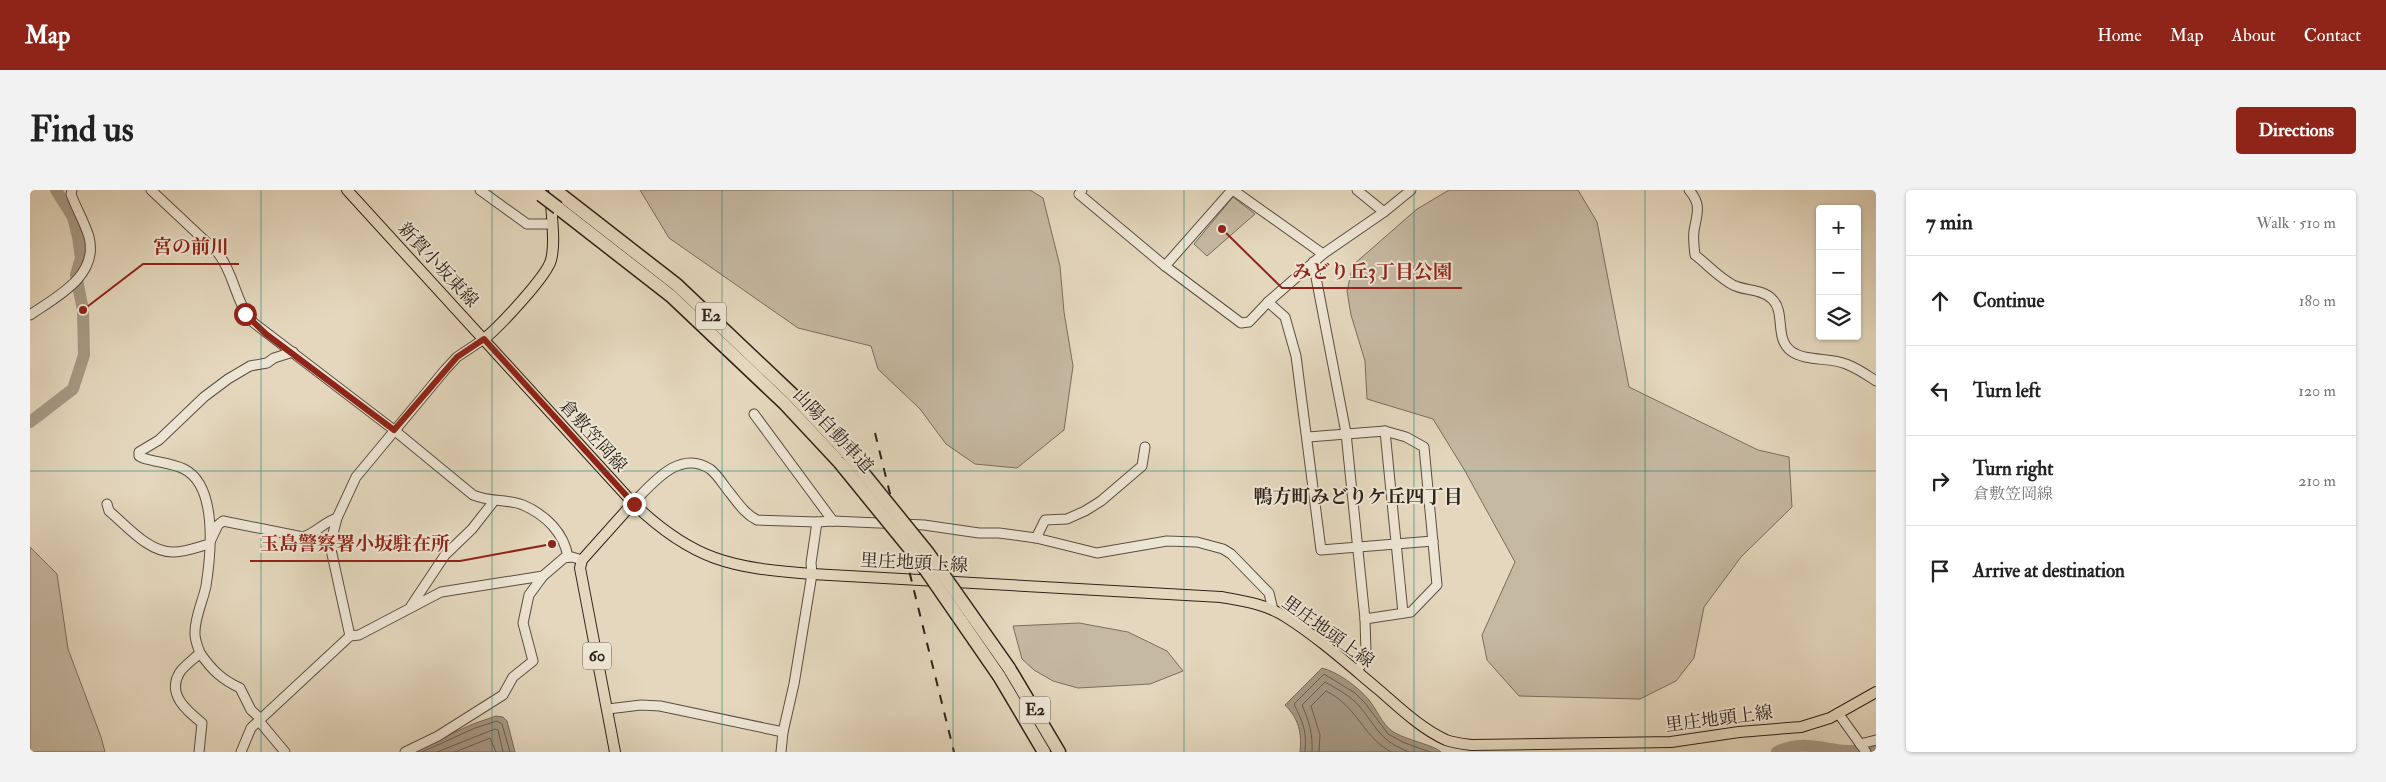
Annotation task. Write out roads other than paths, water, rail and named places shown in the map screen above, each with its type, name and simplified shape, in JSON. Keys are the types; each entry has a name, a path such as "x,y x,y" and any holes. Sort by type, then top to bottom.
{"highway":[{"name":"山陽自動車道","path":"548,192 558,208 678,302 843,458"},
{"name":"山陽自動車道","path":"548,192 677,285 792,394 843,458 928,553 1058,752"},
{"name":"山陽自動車道","path":"1004,672 1044,752"}],"main road":[{"name":"新賀小坂東線","path":"347,190 484,339"},
{"path":"484,339 516,306 549,267 553,246 548,192"},
{"name":"倉敷笠岡線","path":"484,339 634,504"},
{"path":"582,560 634,504"},
{"name":"里庄地頭上線","path":"634,504 659,528 692,549 710,557 746,567 812,574 1221,597 1259,604 1286,617 1357,671 1415,721 1449,741 1472,745 1621,748 1739,732 1802,727 1814,724 1838,713 1876,692"},
{"name":"60","path":"582,560 580,568 615,752"}],"street":[{"path":"30,315 71,287 90,261 89,238 71,194 72,190"},
{"path":"154,190 228,265 245,314 266,334 293,352 394,430 473,495 494,501 523,505 553,526 562,535 568,557"},
{"path":"480,190 527,224 551,224"},
{"path":"1082,190 1079,194 1165,266 1241,323 1249,322 1268,302 1313,262 1384,212 1410,190"},
{"path":"1165,266 1233,190 1323,254"},
{"path":"1357,190 1384,212"},
{"path":"1689,190 1696,199 1698,210 1694,233 1694,255 1718,276 1735,286 1766,294 1773,299 1777,308 1781,337 1792,352 1846,363 1876,381"},
{"path":"1313,262 1346,434 1365,619 1366,652 1363,662 1357,671"},
{"path":"1268,302 1285,317 1296,356 1308,437 1321,550 1433,541"},
{"path":"350,636 331,554 332,536 337,518 356,477 394,430 457,357 484,339"},
{"path":"285,752 251,710 240,688 214,673 200,653 195,632 206,586 210,525 207,506 198,481 183,468 143,458 139,456 139,452 160,440 204,396 228,379 250,366 267,363 274,358 293,352"},
{"path":"754,414 833,521"},
{"path":"1308,437 1385,430 1406,436 1424,448 1437,585 1417,608 1411,612 1365,619"},
{"path":"1385,430 1403,613"},
{"path":"1036,538 1045,520 1067,519 1102,501 1142,466 1145,447"},
{"path":"634,504 657,479 678,464 690,462 712,470 750,516 757,520 833,521 924,526 1036,538 1097,553 1167,541 1197,542 1223,549 1231,554 1269,593 1273,610"},
{"path":"410,608 445,555 472,529 494,501"},
{"path":"107,504 110,511 158,550 176,552 209,544"},
{"path":"209,544 218,525 223,521 303,537 312,533 322,524 337,518"},
{"path":"781,752 812,574 811,563 817,522"},
{"path":"405,752 438,736 503,695 513,678 532,661 523,623 529,595 543,576 568,557 582,560"},
{"path":"241,752 250,728 350,636 359,635 436,594 453,588 543,576"},
{"path":"199,752 202,723 182,706 176,693 176,685 180,671 200,653"},
{"path":"608,709 641,705 660,706 783,732"},
{"path":"1838,713 1862,748 1876,740"}],"water":[{"path":"1322,668 1341,676 1359,690 1369,700 1382,721 1392,731 1441,752 1300,752 1298,727 1294,716 1285,705"},
{"path":"496,716 503,717 507,721 515,752 411,752 473,724"}],"waterway":[{"path":"30,422 73,389 84,355 83,310 76,275 81,258 78,237 73,217 56,190"},
{"path":"1777,752 1797,746 1852,751 1876,745"}],"railway":[{"path":"875,433 954,752"}],"place":[{"name":"みどり丘3丁目公園","path":"1222,229"},
{"name":"宮の前川","path":"83,310"},
{"name":"玉島警察署小坂駐在所","path":"552,544"}],"district":[{"name":"鴨方町みどりケ丘四丁目","path":"1358,497"}]}
